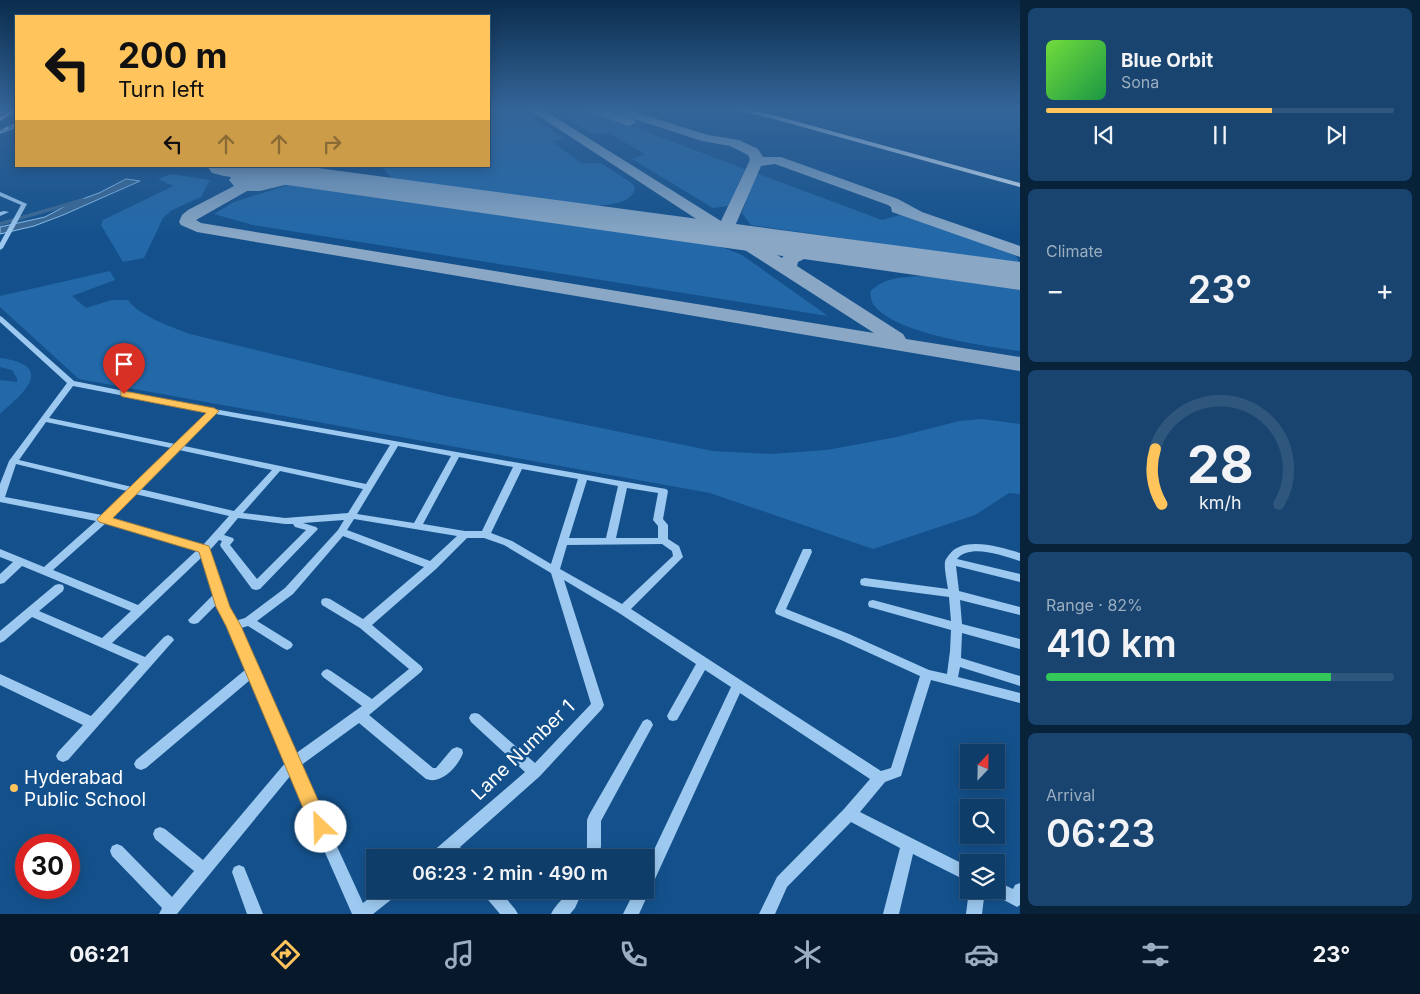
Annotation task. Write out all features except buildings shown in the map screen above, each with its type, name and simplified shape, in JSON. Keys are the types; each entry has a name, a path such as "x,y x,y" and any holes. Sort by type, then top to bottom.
{"main road":[{"path":"900,152 1020,185"}],"street":[{"path":"0,194 24,204 0,248"},
{"path":"0,318 70,383 214,411 663,490 658,520 662,524 663,541"},
{"path":"70,383 13,461 0,498 104,519 205,549"},
{"path":"46,571 104,519 214,411"},
{"path":"43,418 368,487"},
{"path":"233,626 249,621 289,591 341,532 396,443"},
{"path":"417,526 456,454"},
{"path":"13,461 237,515 285,521 352,516 465,534 485,535 508,543 555,568 623,610 880,778"},
{"path":"485,535 519,465"},
{"path":"104,643 205,549 278,468"},
{"path":"555,568 583,477"},
{"path":"610,542 623,484"},
{"path":"217,536 229,540 225,545 256,586 313,530 298,525 298,520"},
{"path":"346,533 432,566"},
{"path":"364,625 432,566 465,534"},
{"path":"563,542 663,541 674,546 678,552 678,557 623,610"},
{"path":"952,680 955,661 956,626 950,561 954,554 972,548 987,548 1020,557"},
{"path":"205,549 223,607 360,914 380,899"},
{"path":"807,552 780,611 845,637 927,674 1020,698"},
{"path":"0,553 140,610"},
{"path":"0,580 21,561"},
{"path":"950,561 1020,578"},
{"name":"Lane Number 1","path":"458,849 535,772 598,705 555,568"},
{"path":"865,582 954,594 1020,611"},
{"path":"0,638 59,588"},
{"path":"194,620 219,594"},
{"path":"117,851 170,911 292,764 372,706 417,668 364,625 326,602"},
{"path":"873,604 1020,644"},
{"path":"31,612 147,663"},
{"path":"249,621 287,645"},
{"path":"63,756 168,640"},
{"path":"955,661 1020,681"},
{"path":"673,716 703,663"},
{"path":"141,764 252,671"},
{"path":"327,674 372,706"},
{"path":"767,914 782,882 849,814 880,778 896,772 927,674"},
{"path":"0,679 92,722"},
{"path":"654,866 738,686"},
{"path":"359,715 431,775 436,776 457,753"},
{"path":"475,718 535,772"},
{"path":"594,849 594,820 647,725"},
{"path":"849,814 960,871"},
{"path":"160,834 204,870"},
{"path":"890,914 908,845"},
{"path":"239,872 254,914"},
{"path":"1005,893 1017,899 1020,890"},
{"path":"497,899 510,914"},
{"path":"559,914 572,899"},
{"path":"631,914 638,899"},
{"path":"974,914 976,899"}],"shaded area":[{"path":"490,152 566,152 581,163 601,163 633,184 635,188 627,199 621,202 583,205 393,180 382,167 490,167"},
{"path":"641,152 699,152 745,169 728,206 713,208 632,159 645,154"},
{"path":"756,173 882,220 900,215 912,217 1007,252 1016,256 1020,264 751,225 742,213"},
{"path":"171,174 210,180 201,197 172,210 163,218 144,258 123,262 101,225 103,220 173,186 158,179"},
{"path":"126,179 140,181 34,226 0,234 0,227 45,217 71,203 99,193"},
{"path":"288,185 706,243 742,255 828,316 253,225 214,214 234,202"},
{"path":"110,271 115,280 72,296 86,308 112,300 128,300 133,306 148,316 190,334 450,397 713,451 771,454 827,450 897,437 959,421 982,419 1020,424 1020,494 1009,493 975,515 873,549 710,493 79,379 0,307 0,296"},
{"path":"924,276 1020,290 1020,351 964,342 920,331 884,314 872,303 870,292 882,283 895,279"},
{"path":"0,358 26,366 31,378 24,391 0,414 0,380 17,382 17,378 12,370 0,367"}],"waterway":[{"path":"0,224 83,200"}],"taxiway":[{"path":"601,152 711,221"},
{"path":"752,152 757,159 756,162"},
{"path":"756,162 776,160 893,202 915,214"},
{"path":"732,232 727,226 756,162"},
{"path":"245,186 236,180 242,174 256,170"},
{"path":"245,186 262,175 256,170"},
{"path":"256,170 272,170 312,178"},
{"path":"245,186 253,187 293,179 315,179"},
{"path":"245,186 194,213 188,218 187,222 197,227 1020,364"},
{"path":"898,209 1020,252"},
{"path":"688,231 711,228 713,225 711,221"},
{"path":"711,221 732,232"},
{"path":"732,232 748,239"},
{"path":"729,237 743,241 896,338"},
{"path":"797,275 788,267 790,259 809,250 826,250"}],"runway":[{"path":"231,167 1020,276"}],"place":[{"name":"Hyderabad Public School","path":"14,788"}],"route":[{"path":"124,394 214,411 104,519 205,549 223,607 321,827"}]}
